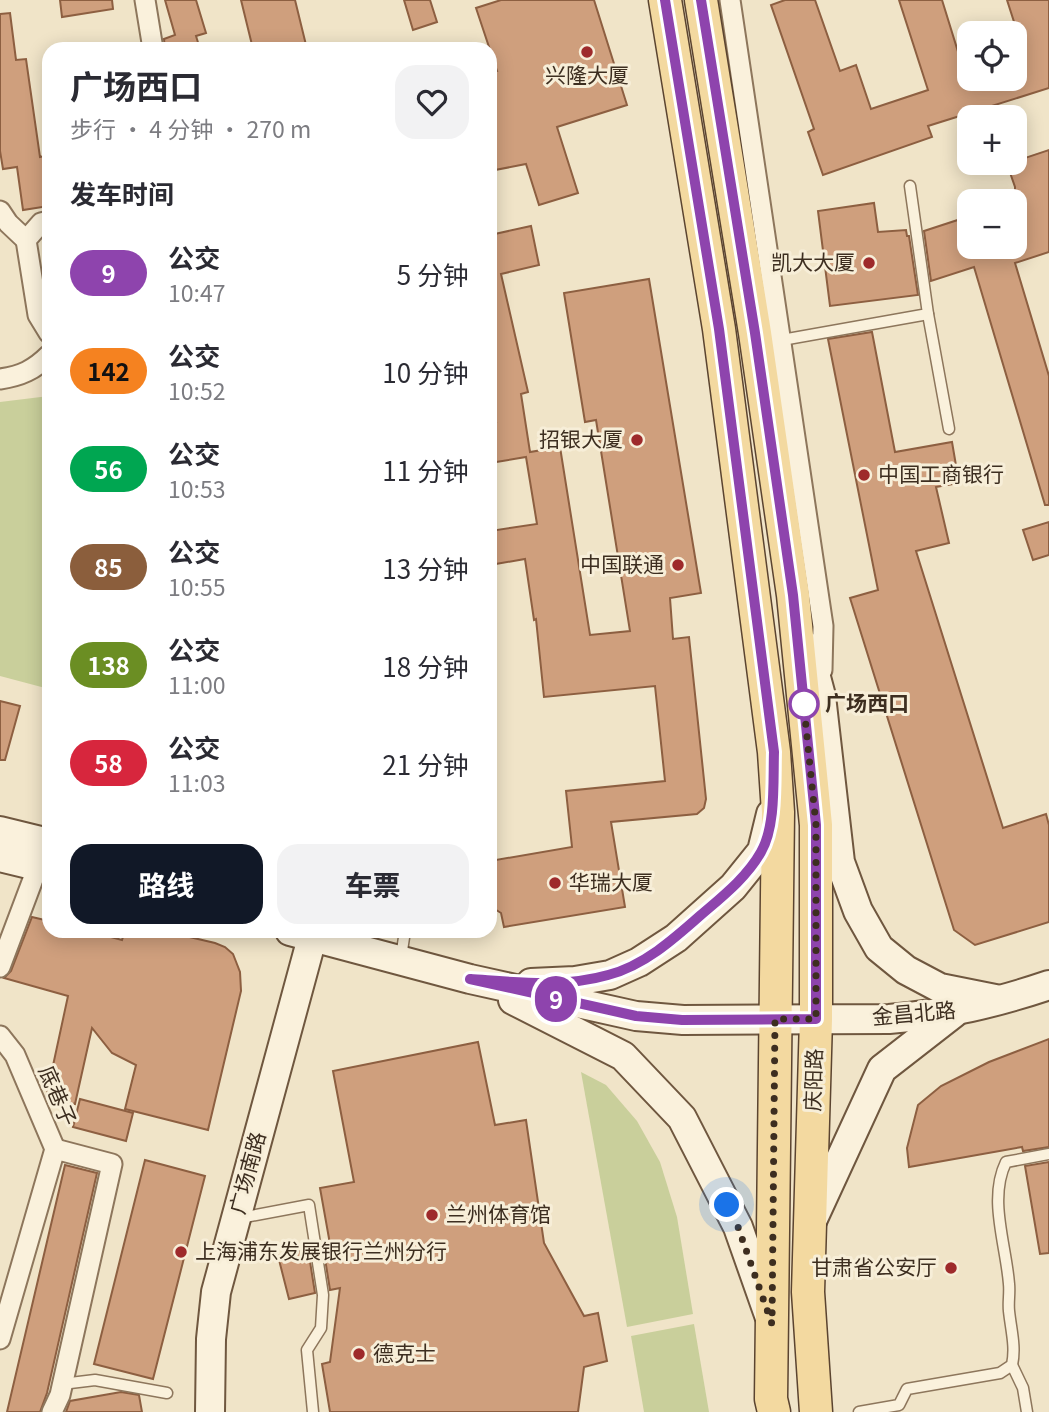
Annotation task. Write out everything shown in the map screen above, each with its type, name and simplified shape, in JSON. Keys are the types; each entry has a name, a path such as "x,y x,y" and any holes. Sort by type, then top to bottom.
{"main road":[{"name":"庆阳路","path":"665,0 719,329 774,752 796,1019 809,1227 808,1292 816,1412"},
{"name":"庆阳路","path":"701,0 755,333 793,595 816,825 796,1019 772,1324 771,1399 774,1412"}],"street":[{"path":"145,0 152,42"},
{"path":"730,0 822,626 821,696 840,862 858,911 879,947 906,970 940,988 1005,1000"},
{"path":"0,211 26,240 38,315 42,322"},
{"path":"26,240 42,223"},
{"path":"0,379 21,376 42,362"},
{"path":"793,595 821,696"},
{"path":"316,938 470,979 538,983 610,975 639,962 676,937 733,887 762,851 771,820 774,752"},
{"path":"0,831 42,857"},
{"path":"0,857 42,859"},
{"path":"0,967 42,866"},
{"name":"广场南路","path":"210,1412 211,1339 216,1292 236,1219 300,938"},
{"path":"470,979 623,1056 682,1118 738,1227 772,1324"},
{"name":"金昌北路","path":"470,979 636,1016 682,1020 889,1019 956,1012 1005,1000 1049,985"},
{"path":"809,1227 882,1069 956,1012"},
{"name":"底巷子","path":"0,1037 15,1055 55,1149 0,1339"},
{"path":"52,1412 60,1395 112,1164 55,1149"}],"lane":[{"path":"910,186 928,314 949,429"},
{"path":"782,340 928,314"},
{"path":"400,961 404,938"},
{"path":"1027,1412 1023,1388 1012,1365 1014,1354 1009,1310 1010,1285 998,1205 998,1178 1006,1161 1049,1154"},
{"path":"236,1219 309,1205 323,1295 321,1328 307,1350 313,1412"},
{"path":"859,1412 900,1409 907,1389 1000,1373 1012,1365"},
{"path":"62,1384 95,1380 167,1393"}],"green space":[{"path":"42,397 42,687 0,676 0,402"},
{"path":"581,1072 606,1085 637,1121 660,1162 677,1217 693,1314 627,1327"},
{"path":"694,1324 709,1412 644,1412 631,1336"}],"building":[{"path":"60,0 112,0 113,9 62,17"},
{"path":"165,0 196,0 206,33 196,36 198,42 164,42 164,39 175,35"},
{"path":"241,0 295,0 305,42 251,42"},
{"path":"404,0 430,0 437,22 413,30"},
{"path":"501,0 594,0 627,105 557,127 578,193 539,205 526,164 497,170 497,42 487,42 476,8"},
{"path":"785,0 815,0 840,71 856,65 871,109 928,90 899,0 942,0 957,48 957,91 1027,91 1027,21 1014,21 1007,0 1049,0 1049,88 995,105 957,105 957,117 928,126 932,137 823,175 808,132 814,129 771,5"},
{"path":"10,13 16,60 26,59 42,157 42,207 23,210 17,167 3,169 0,151 0,14"},
{"path":"1049,150 1049,252 1015,263 1049,376 1049,505 1045,505 974,267 931,281 924,231 957,220 957,259 1027,259 1027,189 1015,189 1011,175 1027,175 1027,157"},
{"name":"凯大大厦","path":"874,203 878,232 906,230 909,236 918,295 830,306 818,211"},
{"path":"531,226 539,265 501,274 528,392 521,394 530,452 560,447 590,635 630,631 596,420 585,422 564,293 649,279 701,593 670,598 673,639 689,637 706,799 704,808 697,814 611,822 625,907 504,927 501,913 497,910 497,860 572,847 566,791 665,781 655,686 544,697 536,619 534,620 525,559 497,564 497,530 537,524 526,457 497,462 497,233"},
{"path":"872,332 895,452 952,442 959,483 936,487 949,543 916,551 1003,828 1046,814 1049,825 1049,922 975,945 954,930 850,598 878,590 828,339"},
{"path":"1049,522 1049,555 1033,560 1023,530"},
{"path":"0,701 20,706 5,760 0,760"},
{"path":"32,917 42,919 42,938 194,938 225,947 233,954 240,972 241,991 208,1130 125,1109 136,1065 112,1053 92,1028 75,1104 46,1098 68,996 4,978 11,971"},
{"path":"1049,1039 1049,1147 1023,1151 1022,1147 909,1167 907,1148 918,1105 941,1086 989,1062"},
{"name":"兰州体育馆","path":"478,1042 495,1125 526,1120 544,1243 584,1316 598,1313 607,1361 584,1367 578,1412 330,1412 322,1364 330,1362 340,1288 330,1290 323,1246 330,1244 320,1188 354,1182 333,1071"},
{"path":"80,1099 133,1113 126,1141 73,1127"},
{"path":"145,1160 205,1176 153,1379 94,1364"},
{"path":"1049,1162 1049,1253 1040,1254 1025,1166"},
{"path":"65,1165 97,1173 47,1393 40,1412 7,1412"},
{"path":"308,1249 315,1293 289,1299 278,1256"},
{"path":"121,1392 139,1395 142,1412 66,1412 70,1401"}],"bus line":[{"name":"9","path":"665,0 719,329 774,752 771,820 762,851 733,887 676,937 639,962 610,975 575,981 538,983 470,979 636,1016 682,1020 816,1019 816,825 793,595 755,333 701,0"}],"place":[{"name":"兴隆大厦","path":"587,52"},
{"name":"凯大大厦","path":"869,263"},
{"name":"招银大厦","path":"637,440"},
{"name":"中国工商银行","path":"864,475"},
{"name":"中国联通","path":"678,565"},
{"name":"广场西口","path":"804,704"},
{"name":"华瑞大厦","path":"555,883"},
{"name":"兰州体育馆","path":"432,1215"},
{"name":"上海浦东发展银行兰州分行","path":"181,1252"},
{"name":"甘肃省公安厅","path":"951,1268"},
{"name":"德克士","path":"359,1354"}],"route":[{"path":"727,1205 738,1227 772,1324 775,1019 816,1019 816,825 803,697 804,704"}]}
